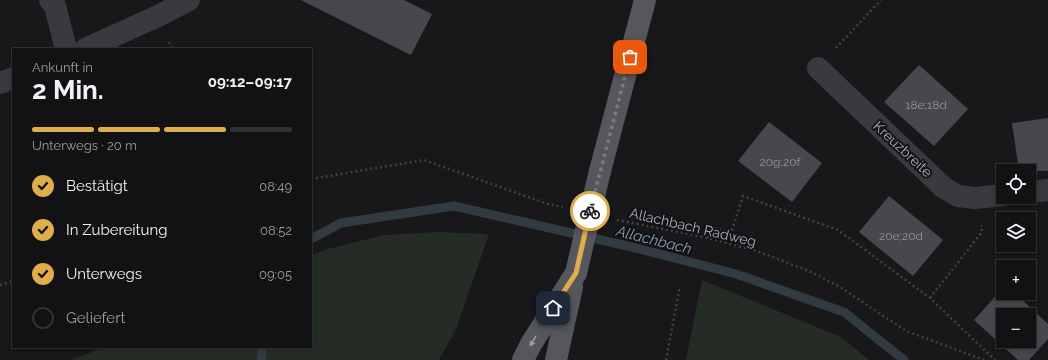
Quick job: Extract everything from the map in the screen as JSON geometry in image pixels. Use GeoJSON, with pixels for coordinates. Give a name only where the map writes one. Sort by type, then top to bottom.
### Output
{"type":"FeatureCollection","features":[{"type":"Feature","properties":{"kind":"main road"},"geometry":{"type":"LineString","coordinates":[[556,360],[600,170],[645,0]]}},
{"type":"Feature","properties":{"kind":"main road"},"geometry":{"type":"LineString","coordinates":[[523,360],[530,344],[576,273]]}},
{"type":"Feature","properties":{"kind":"street"},"geometry":{"type":"LineString","coordinates":[[50,0],[55,6],[66,48]]}},
{"type":"Feature","properties":{"kind":"street"},"geometry":{"type":"LineString","coordinates":[[87,48],[158,16],[189,0]]}},
{"type":"Feature","properties":{"kind":"street","name":"Kreuzbreite"},"geometry":{"type":"LineString","coordinates":[[818,68],[944,188],[958,196],[975,198],[996,196]]}},
{"type":"Feature","properties":{"kind":"street"},"geometry":{"type":"LineString","coordinates":[[0,83],[12,78]]}},
{"type":"Feature","properties":{"kind":"street"},"geometry":{"type":"LineString","coordinates":[[1036,191],[1048,190]]}},
{"type":"Feature","properties":{"kind":"path"},"geometry":{"type":"LineString","coordinates":[[818,68],[881,0]]}},
{"type":"Feature","properties":{"kind":"path"},"geometry":{"type":"LineString","coordinates":[[312,179],[424,160],[548,204],[570,209]]}},
{"type":"Feature","properties":{"kind":"path"},"geometry":{"type":"LineString","coordinates":[[708,238],[711,227],[731,233],[743,196],[838,230],[930,298],[996,360]]}},
{"type":"Feature","properties":{"kind":"path"},"geometry":{"type":"LineString","coordinates":[[930,298],[982,232],[975,198]]}},
{"type":"Feature","properties":{"kind":"path","name":"Allachbach Radweg"},"geometry":{"type":"LineString","coordinates":[[615,219],[708,238],[757,251],[808,271],[840,287],[906,331],[984,360]]}},
{"type":"Feature","properties":{"kind":"path"},"geometry":{"type":"LineString","coordinates":[[0,285],[12,281]]}},
{"type":"Feature","properties":{"kind":"path"},"geometry":{"type":"LineString","coordinates":[[666,360],[680,286]]}},
{"type":"Feature","properties":{"kind":"shaded area"},"geometry":{"type":"Polygon","coordinates":[[[438,232],[489,234],[456,329],[439,360],[71,360],[102,348],[312,348],[312,255],[328,249],[384,235],[438,232]]]}},
{"type":"Feature","properties":{"kind":"shaded area"},"geometry":{"type":"Polygon","coordinates":[[[702,280],[841,337],[869,360],[686,360],[702,280]]]}},
{"type":"Feature","properties":{"kind":"building"},"geometry":{"type":"Polygon","coordinates":[[[301,0],[404,0],[432,14],[411,55],[301,0]]]}},
{"type":"Feature","properties":{"kind":"building"},"geometry":{"type":"Polygon","coordinates":[[[919,65],[968,109],[934,146],[884,102],[919,65]]]}},
{"type":"Feature","properties":{"kind":"building"},"geometry":{"type":"Polygon","coordinates":[[[1048,118],[1048,171],[1036,171],[1036,164],[1018,164],[1012,123],[1048,118]]]}},
{"type":"Feature","properties":{"kind":"building"},"geometry":{"type":"Polygon","coordinates":[[[769,122],[822,163],[792,202],[738,161],[769,122]]]}},
{"type":"Feature","properties":{"kind":"building"},"geometry":{"type":"Polygon","coordinates":[[[889,196],[943,240],[913,276],[859,232],[889,196]]]}},
{"type":"Feature","properties":{"kind":"building"},"geometry":{"type":"Polygon","coordinates":[[[996,296],[996,300],[1022,300],[1031,308],[996,308],[996,340],[974,320],[996,296]]]}},
{"type":"Feature","properties":{"kind":"building"},"geometry":{"type":"Polygon","coordinates":[[[1036,313],[1048,324],[1048,339],[1029,360],[1018,360],[1005,348],[1036,348],[1036,313]]]}},
{"type":"Feature","properties":{"kind":"waterway","name":"Allachbach"},"geometry":{"type":"LineString","coordinates":[[312,238],[341,223],[454,206],[636,248],[736,274],[844,312],[904,360]]}},
{"type":"Feature","properties":{"kind":"waterway","name":"Allachbach"},"geometry":{"type":"LineString","coordinates":[[261,360],[263,348]]}},
{"type":"Feature","properties":{"kind":"way so far"},"geometry":{"type":"LineString","coordinates":[[590,211],[630,57]]}},
{"type":"Feature","properties":{"kind":"route"},"geometry":{"type":"LineString","coordinates":[[553,308],[576,273],[590,211]]}}]}
